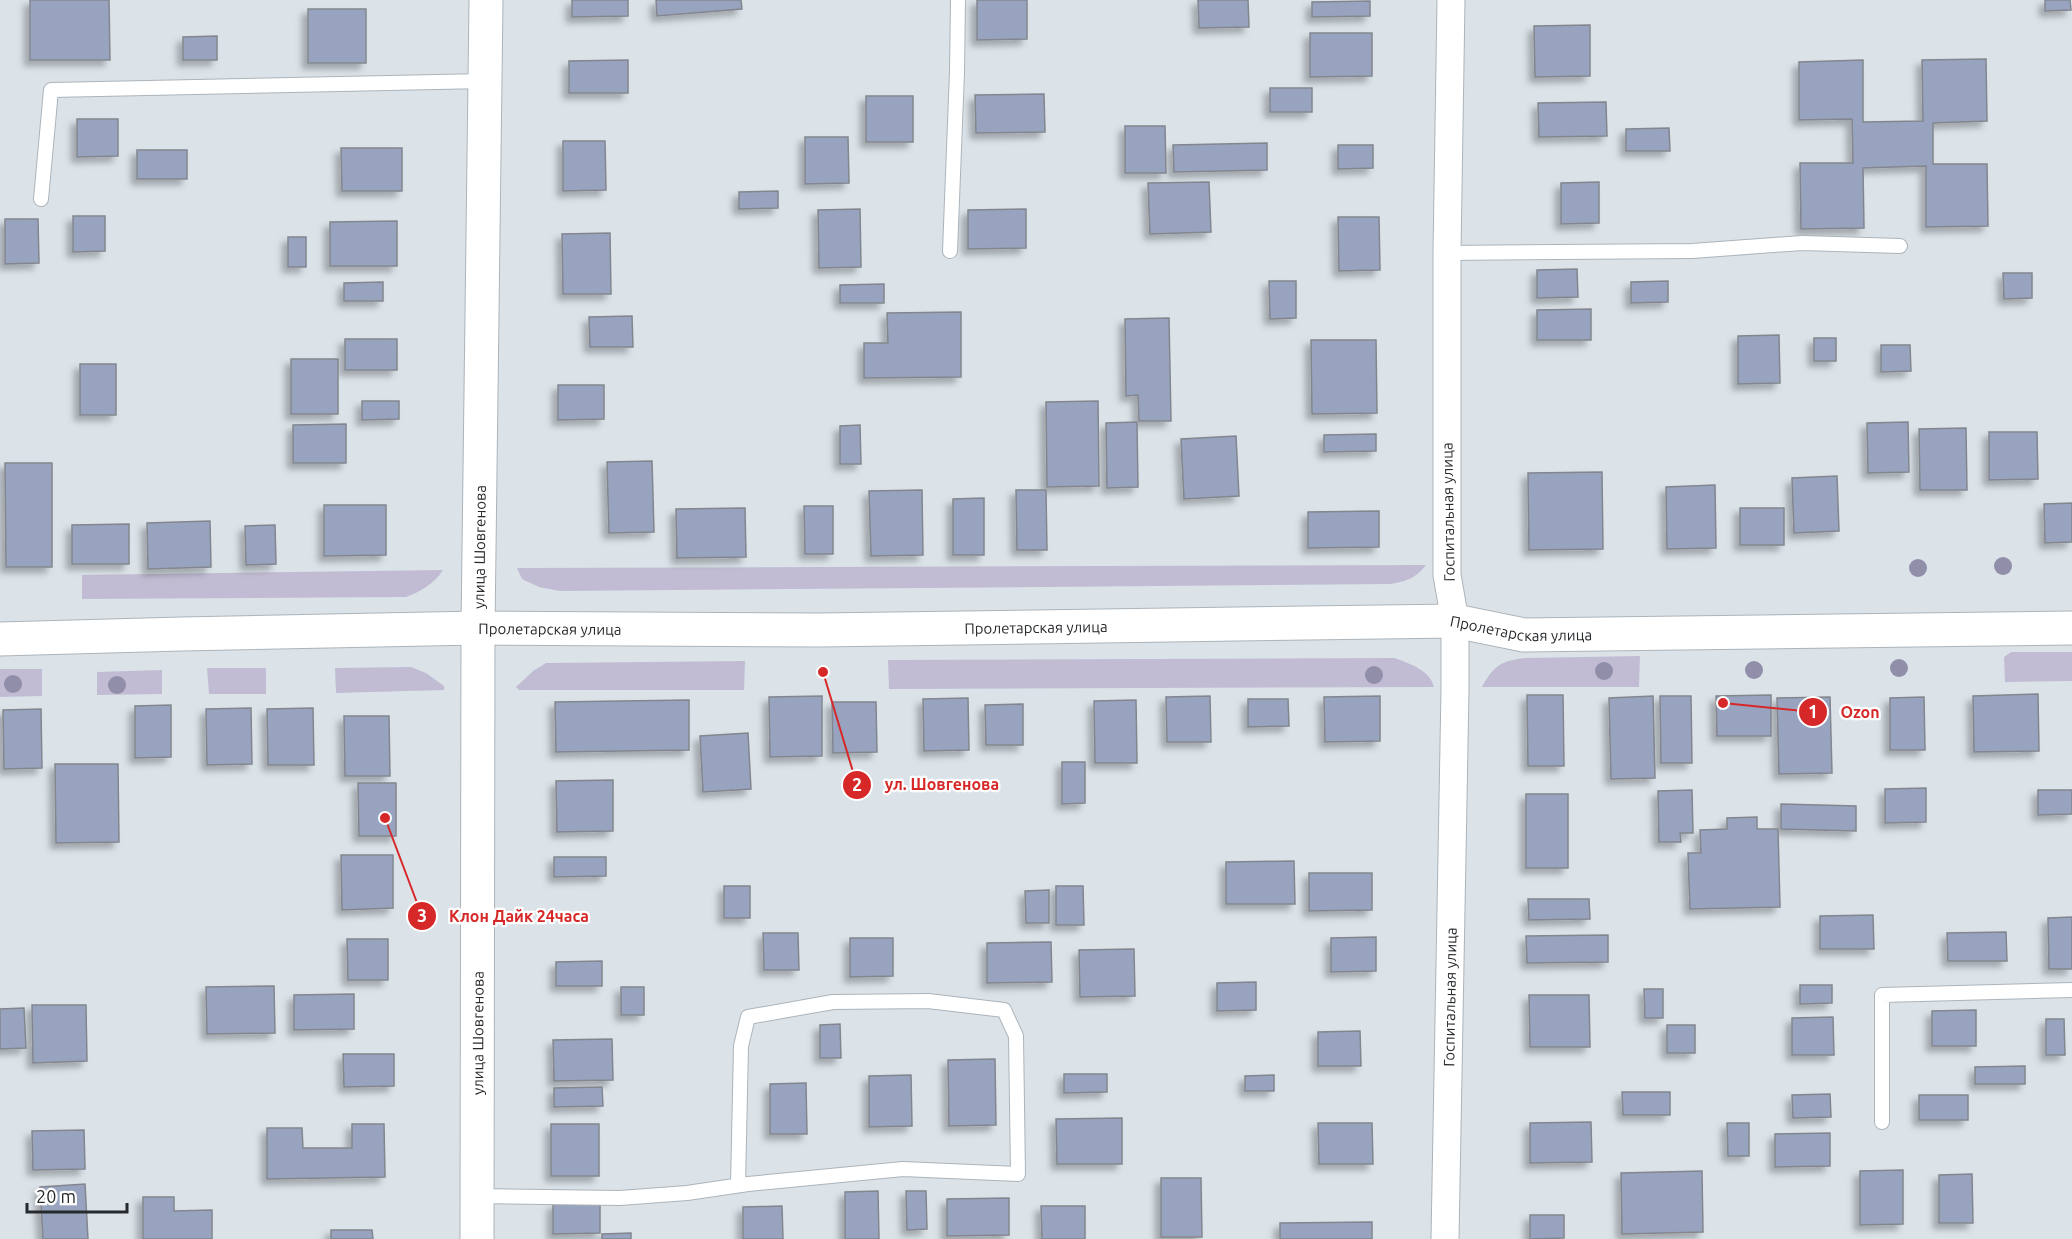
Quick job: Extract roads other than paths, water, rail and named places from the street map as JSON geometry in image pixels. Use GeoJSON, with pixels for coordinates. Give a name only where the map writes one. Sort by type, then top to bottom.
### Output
{"type":"FeatureCollection","features":[{"type":"Feature","properties":{"kind":"main road","name":"улица Шовгенова"},"geometry":{"type":"LineString","coordinates":[[477,1239],[478,628],[486,0]]}},
{"type":"Feature","properties":{"kind":"main road","name":"Пролетарская улица"},"geometry":{"type":"LineString","coordinates":[[0,639],[478,628],[820,630],[1455,621],[1524,635],[2072,628]]}},
{"type":"Feature","properties":{"kind":"street","name":"Госпитальная улица"},"geometry":{"type":"LineString","coordinates":[[1445,1239],[1455,621],[1448,575],[1447,254],[1451,0]]}},
{"type":"Feature","properties":{"kind":"lane"},"geometry":{"type":"LineString","coordinates":[[950,251],[958,0]]}},
{"type":"Feature","properties":{"kind":"lane"},"geometry":{"type":"LineString","coordinates":[[41,199],[51,90],[486,81]]}},
{"type":"Feature","properties":{"kind":"lane"},"geometry":{"type":"LineString","coordinates":[[1447,254],[1692,251],[1802,243],[1900,246]]}},
{"type":"Feature","properties":{"kind":"lane"},"geometry":{"type":"LineString","coordinates":[[1882,1122],[1882,995],[2072,990]]}},
{"type":"Feature","properties":{"kind":"lane"},"geometry":{"type":"LineString","coordinates":[[478,1196],[620,1198],[687,1193],[738,1185],[903,1169],[1018,1174],[1016,1036],[1004,1010],[928,1001],[833,1002],[748,1017],[741,1046],[738,1185]]}},
{"type":"Feature","properties":{"kind":"place","name":"ул. Шовгенова"},"geometry":{"type":"Point","coordinates":[823,672]}},
{"type":"Feature","properties":{"kind":"place","name":"Ozon"},"geometry":{"type":"Point","coordinates":[1723,703]}},
{"type":"Feature","properties":{"kind":"place","name":"Клон Дайк 24часа"},"geometry":{"type":"Point","coordinates":[385,818]}}]}
